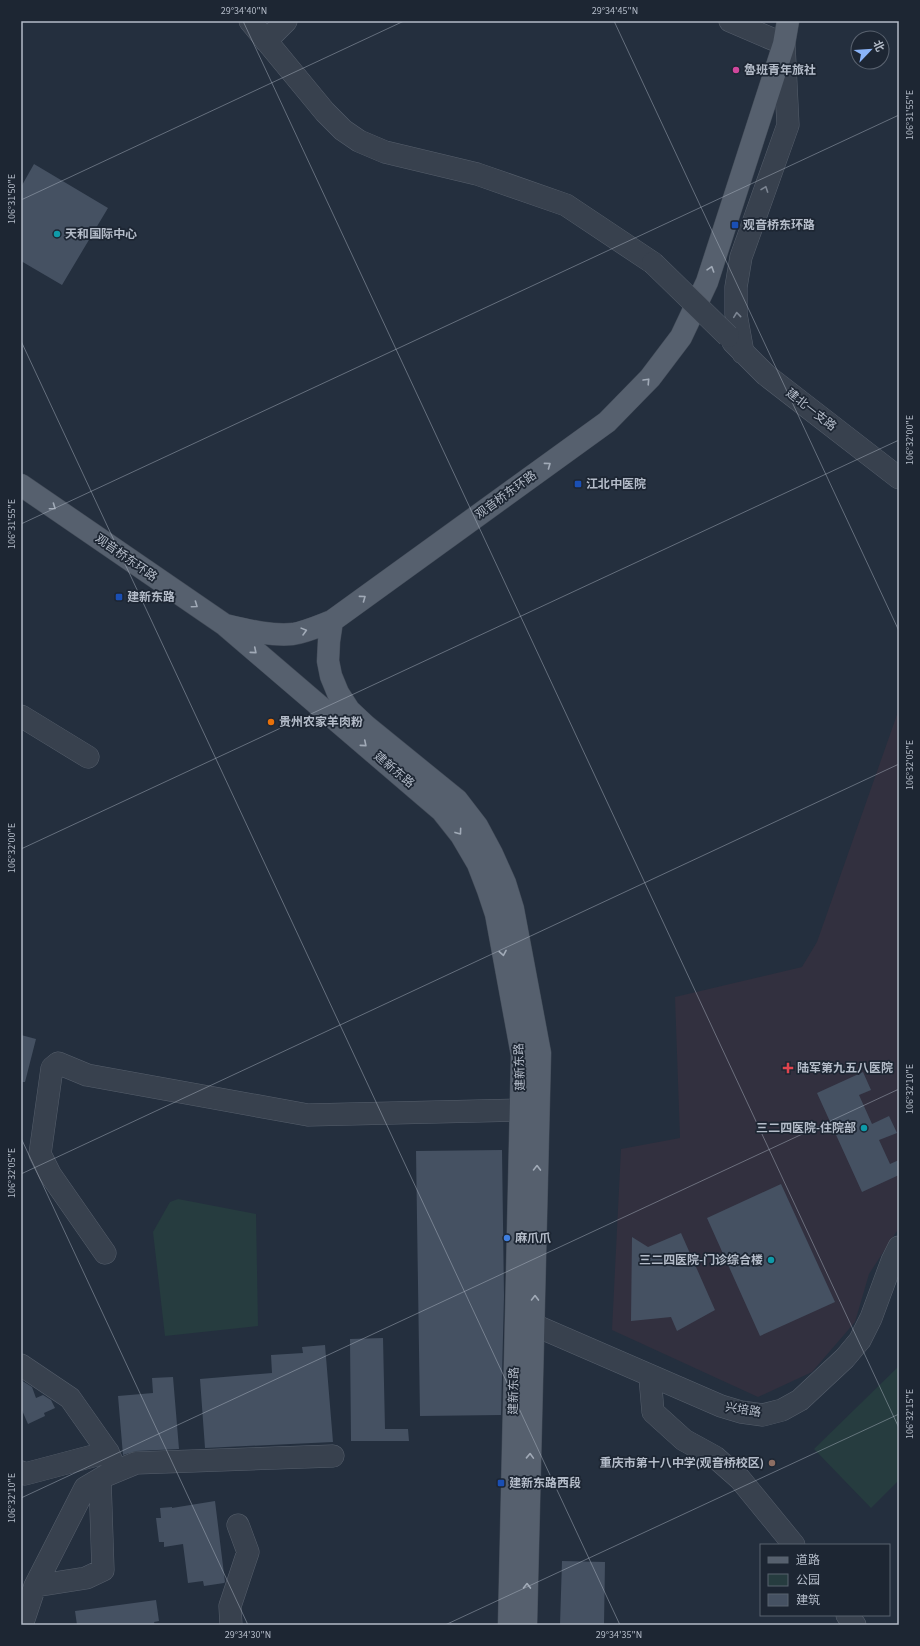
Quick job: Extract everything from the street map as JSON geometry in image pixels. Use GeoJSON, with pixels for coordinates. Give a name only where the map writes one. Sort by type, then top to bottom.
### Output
{"type":"FeatureCollection","features":[{"type":"Feature","properties":{"kind":"main road","name":"观音桥东环路"},"geometry":{"type":"LineString","coordinates":[[21,485],[225,625],[264,633],[293,634],[332,621],[607,422],[650,378],[681,337],[707,282],[784,44],[788,21]]}},
{"type":"Feature","properties":{"kind":"main road","name":"建新东路"},"geometry":{"type":"LineString","coordinates":[[332,621],[328,661],[331,676],[338,693],[350,710],[366,726],[456,800],[477,826],[492,854],[505,883],[513,909],[540,1053],[509,1625]]}},
{"type":"Feature","properties":{"kind":"main road","name":"建新东路"},"geometry":{"type":"LineString","coordinates":[[225,625],[442,811],[461,835],[478,864],[496,914],[522,1055],[520,1110],[525,1321],[526,1625]]}},
{"type":"Feature","properties":{"kind":"street","name":"建北一支路"},"geometry":{"type":"LineString","coordinates":[[250,21],[325,112],[343,130],[359,141],[385,152],[476,174],[566,205],[654,263],[766,375],[797,401],[899,478]]}},
{"type":"Feature","properties":{"kind":"street"},"geometry":{"type":"LineString","coordinates":[[266,41],[286,21]]}},
{"type":"Feature","properties":{"kind":"street"},"geometry":{"type":"LineString","coordinates":[[730,21],[784,44],[788,125],[741,257],[736,287],[736,314],[743,353]]}},
{"type":"Feature","properties":{"kind":"street"},"geometry":{"type":"LineString","coordinates":[[21,716],[88,757]]}},
{"type":"Feature","properties":{"kind":"street"},"geometry":{"type":"LineString","coordinates":[[105,1253],[50,1174],[40,1154],[52,1068],[58,1063],[87,1075],[308,1116],[520,1110]]}},
{"type":"Feature","properties":{"kind":"street","name":"兴培路"},"geometry":{"type":"LineString","coordinates":[[525,1321],[650,1377],[721,1406],[741,1412],[764,1414],[782,1410],[800,1400],[845,1358],[860,1340],[871,1318],[892,1260],[899,1247]]}},
{"type":"Feature","properties":{"kind":"street"},"geometry":{"type":"LineString","coordinates":[[21,1365],[70,1398],[108,1467],[103,1570],[86,1578],[35,1586]]}},
{"type":"Feature","properties":{"kind":"street"},"geometry":{"type":"LineString","coordinates":[[650,1377],[653,1412],[684,1440],[715,1457],[740,1479],[793,1544]]}},
{"type":"Feature","properties":{"kind":"street"},"geometry":{"type":"LineString","coordinates":[[21,1472],[25,1474],[108,1467],[136,1463],[333,1456]]}},
{"type":"Feature","properties":{"kind":"street"},"geometry":{"type":"LineString","coordinates":[[22,1625],[35,1586],[85,1488],[108,1467]]}},
{"type":"Feature","properties":{"kind":"street"},"geometry":{"type":"LineString","coordinates":[[231,1625],[230,1606],[248,1552],[238,1525]]}},
{"type":"Feature","properties":{"kind":"street"},"geometry":{"type":"LineString","coordinates":[[848,1616],[855,1625]]}},
{"type":"Feature","properties":{"kind":"shaded area","name":"陆军第九五八医院"},"geometry":{"type":"Polygon","coordinates":[[[899,709],[899,1228],[869,1274],[855,1322],[812,1372],[758,1397],[612,1330],[621,1149],[680,1138],[675,997],[802,967],[817,942],[899,709]]]}},
{"type":"Feature","properties":{"kind":"green space"},"geometry":{"type":"Polygon","coordinates":[[[178,1199],[256,1214],[258,1326],[165,1336],[153,1232],[170,1202],[178,1199]]]}},
{"type":"Feature","properties":{"kind":"green space"},"geometry":{"type":"Polygon","coordinates":[[[899,1366],[899,1480],[871,1508],[814,1449],[899,1366]]]}},
{"type":"Feature","properties":{"kind":"building","name":"天和国际中心"},"geometry":{"type":"Polygon","coordinates":[[[34,164],[108,208],[62,285],[21,261],[21,187],[34,164]]]}},
{"type":"Feature","properties":{"kind":"building"},"geometry":{"type":"Polygon","coordinates":[[[21,1035],[36,1039],[25,1082],[21,1082],[21,1035]]]}},
{"type":"Feature","properties":{"kind":"building","name":"三二四医院-住院部"},"geometry":{"type":"Polygon","coordinates":[[[863,1072],[871,1090],[859,1095],[872,1124],[889,1116],[897,1133],[879,1140],[890,1164],[899,1160],[899,1175],[862,1192],[817,1093],[863,1072]]]}},
{"type":"Feature","properties":{"kind":"building"},"geometry":{"type":"Polygon","coordinates":[[[502,1150],[504,1296],[501,1415],[420,1416],[416,1151],[502,1150]]]}},
{"type":"Feature","properties":{"kind":"building","name":"三二四医院-门诊综合楼"},"geometry":{"type":"Polygon","coordinates":[[[781,1184],[835,1302],[760,1336],[707,1218],[781,1184]]]}},
{"type":"Feature","properties":{"kind":"building"},"geometry":{"type":"Polygon","coordinates":[[[681,1233],[715,1310],[677,1331],[671,1317],[631,1321],[632,1237],[648,1247],[681,1233]]]}},
{"type":"Feature","properties":{"kind":"building"},"geometry":{"type":"Polygon","coordinates":[[[383,1338],[385,1429],[408,1429],[409,1441],[351,1441],[350,1339],[383,1338]]]}},
{"type":"Feature","properties":{"kind":"building"},"geometry":{"type":"Polygon","coordinates":[[[325,1345],[333,1442],[205,1448],[200,1379],[272,1373],[271,1355],[303,1353],[302,1347],[325,1345]]]}},
{"type":"Feature","properties":{"kind":"building"},"geometry":{"type":"Polygon","coordinates":[[[173,1377],[179,1449],[136,1451],[123,1455],[118,1396],[153,1393],[152,1378],[173,1377]]]}},
{"type":"Feature","properties":{"kind":"building"},"geometry":{"type":"Polygon","coordinates":[[[21,1380],[32,1387],[36,1398],[43,1395],[51,1400],[55,1408],[44,1413],[45,1416],[28,1424],[21,1408],[21,1380]]]}},
{"type":"Feature","properties":{"kind":"building"},"geometry":{"type":"Polygon","coordinates":[[[215,1501],[225,1582],[204,1586],[203,1581],[188,1583],[183,1544],[164,1547],[164,1542],[159,1542],[156,1518],[161,1518],[160,1508],[172,1508],[215,1501]]]}},
{"type":"Feature","properties":{"kind":"building"},"geometry":{"type":"Polygon","coordinates":[[[562,1561],[605,1562],[604,1625],[560,1625],[562,1561]]]}},
{"type":"Feature","properties":{"kind":"building"},"geometry":{"type":"Polygon","coordinates":[[[156,1600],[159,1621],[154,1622],[155,1625],[77,1625],[75,1611],[156,1600]]]}},
{"type":"Feature","properties":{"kind":"place","name":"魯班青年旅社"},"geometry":{"type":"Point","coordinates":[736,70]}},
{"type":"Feature","properties":{"kind":"place","name":"观音桥东环路"},"geometry":{"type":"Point","coordinates":[735,225]}},
{"type":"Feature","properties":{"kind":"place","name":"天和国际中心"},"geometry":{"type":"Point","coordinates":[57,234]}},
{"type":"Feature","properties":{"kind":"place","name":"江北中医院"},"geometry":{"type":"Point","coordinates":[578,484]}},
{"type":"Feature","properties":{"kind":"place","name":"建新东路"},"geometry":{"type":"Point","coordinates":[119,597]}},
{"type":"Feature","properties":{"kind":"place","name":"贵州农家羊肉粉"},"geometry":{"type":"Point","coordinates":[271,722]}},
{"type":"Feature","properties":{"kind":"place","name":"陆军第九五八医院"},"geometry":{"type":"Point","coordinates":[788,1068]}},
{"type":"Feature","properties":{"kind":"place","name":"三二四医院-住院部"},"geometry":{"type":"Point","coordinates":[864,1128]}},
{"type":"Feature","properties":{"kind":"place","name":"麻爪爪"},"geometry":{"type":"Point","coordinates":[507,1238]}},
{"type":"Feature","properties":{"kind":"place","name":"三二四医院-门诊综合楼"},"geometry":{"type":"Point","coordinates":[771,1260]}},
{"type":"Feature","properties":{"kind":"place","name":"重庆市第十八中学(观音桥校区)"},"geometry":{"type":"Point","coordinates":[772,1463]}},
{"type":"Feature","properties":{"kind":"place","name":"建新东路西段"},"geometry":{"type":"Point","coordinates":[501,1483]}}]}
